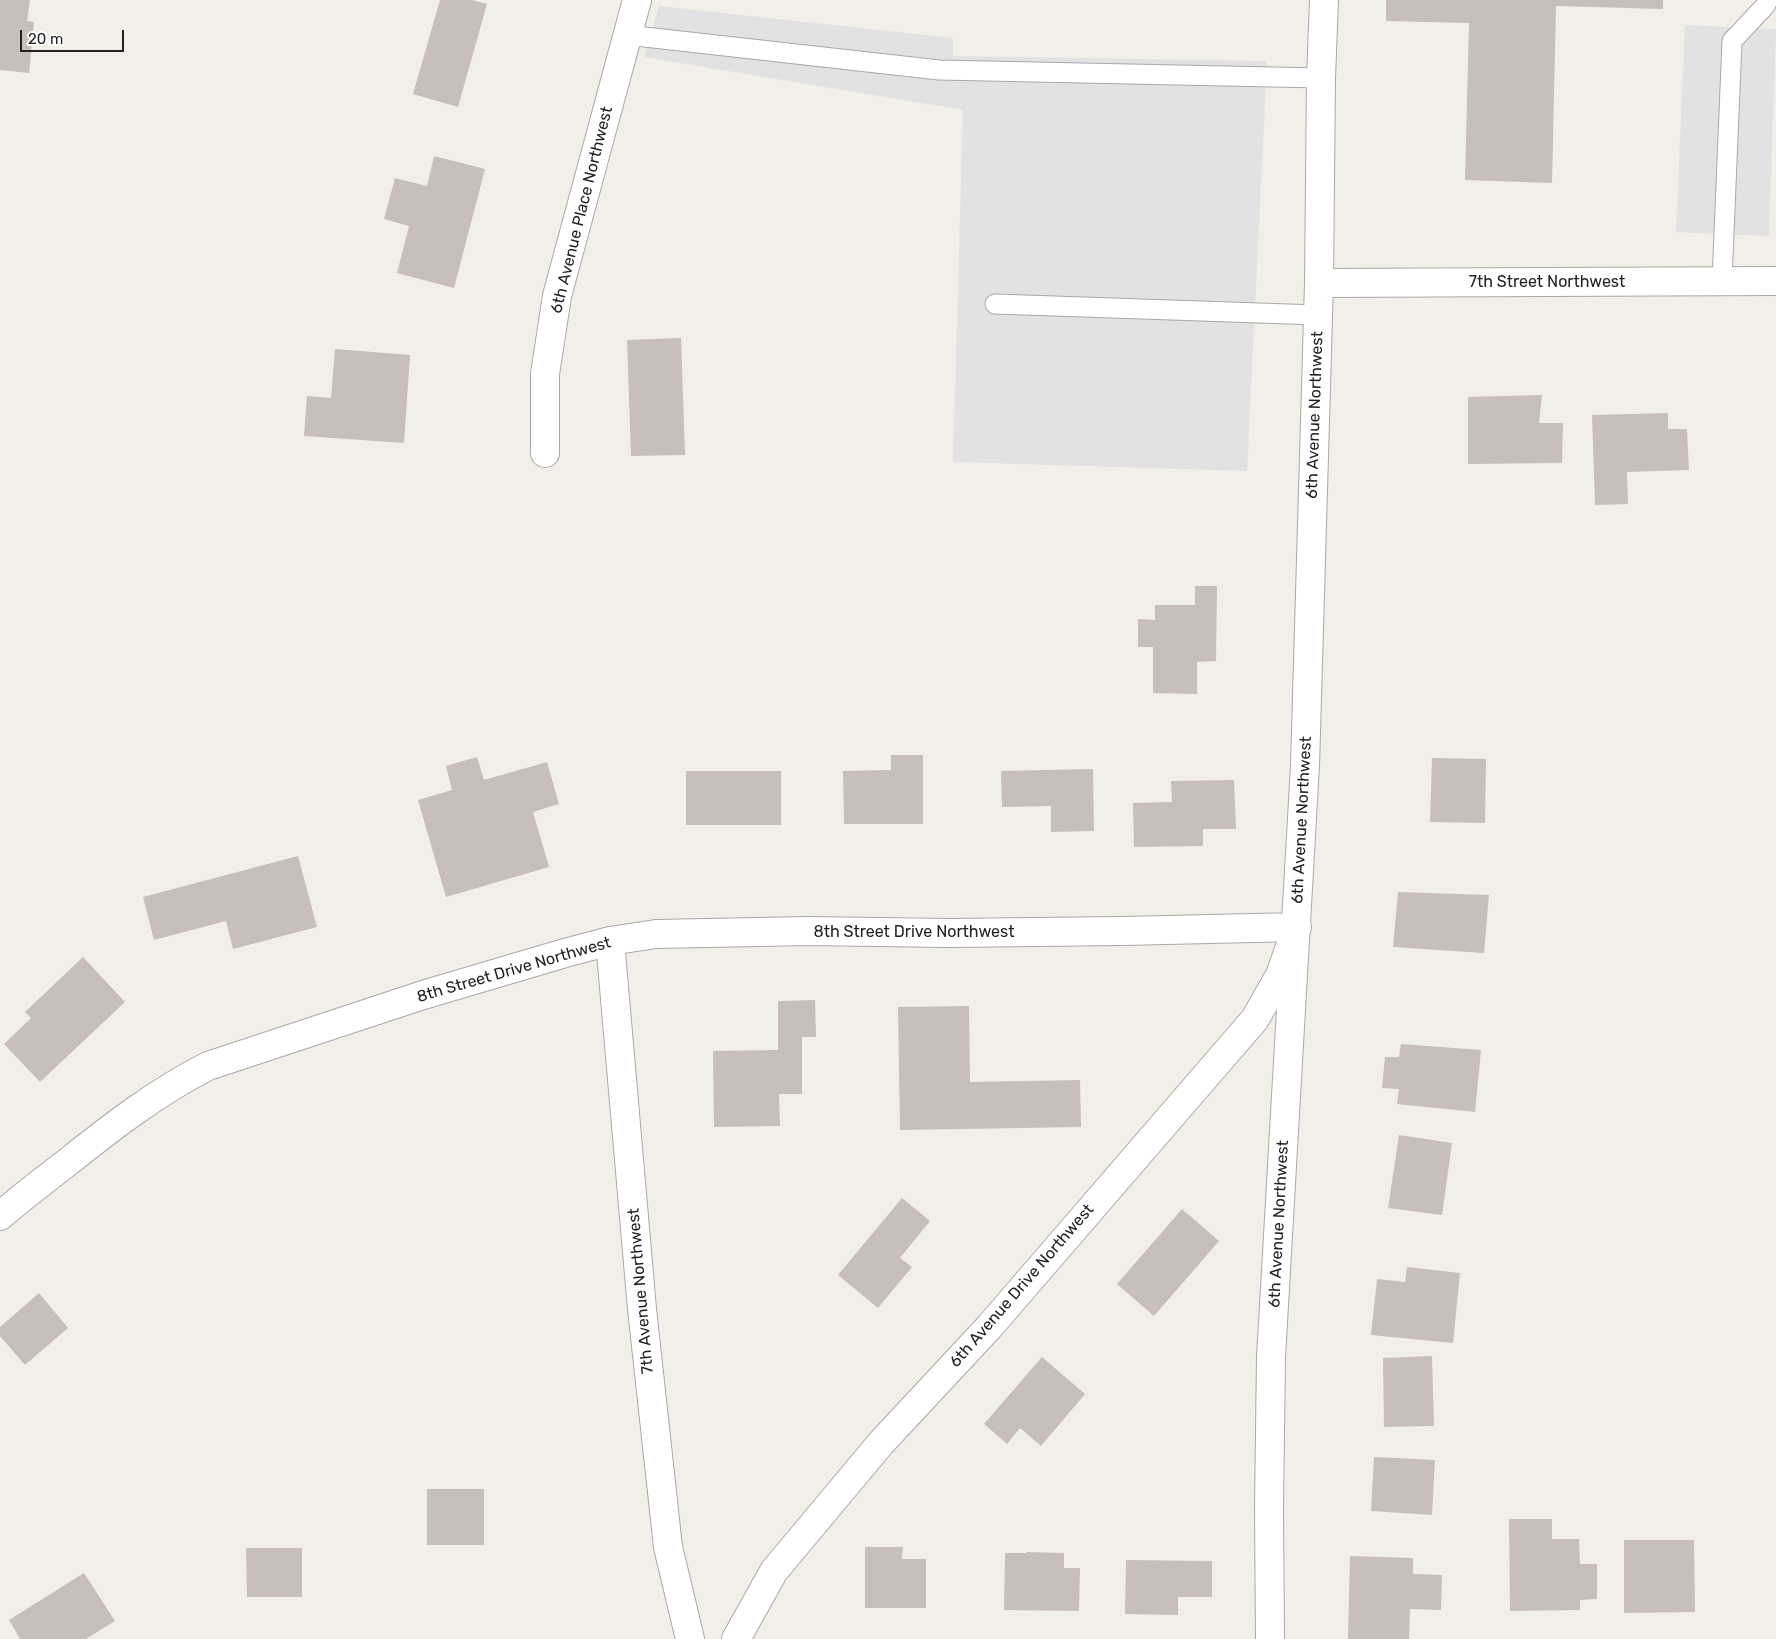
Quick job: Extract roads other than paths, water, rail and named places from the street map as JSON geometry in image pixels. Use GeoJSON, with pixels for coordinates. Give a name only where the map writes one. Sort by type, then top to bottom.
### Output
{"type":"FeatureCollection","features":[{"type":"Feature","properties":{"kind":"street","name":"6th Avenue Place Northwest"},"geometry":{"type":"LineString","coordinates":[[545,453],[546,374],[557,296],[637,0]]}},
{"type":"Feature","properties":{"kind":"street","name":"6th Avenue Northwest"},"geometry":{"type":"LineString","coordinates":[[1270,1639],[1271,1357],[1306,756],[1319,283],[1320,78],[1324,0]]}},
{"type":"Feature","properties":{"kind":"street","name":"7th Street Northwest"},"geometry":{"type":"LineString","coordinates":[[1319,283],[1776,281]]}},
{"type":"Feature","properties":{"kind":"street","name":"8th Street Drive Northwest"},"geometry":{"type":"LineString","coordinates":[[0,1216],[101,1135],[149,1100],[184,1078],[208,1066],[423,995],[610,941],[656,934],[790,931],[959,933],[1297,927]]}},
{"type":"Feature","properties":{"kind":"street","name":"6th Avenue Drive Northwest"},"geometry":{"type":"LineString","coordinates":[[736,1639],[774,1571],[881,1443],[990,1326],[1255,1019],[1280,976],[1297,927]]}},
{"type":"Feature","properties":{"kind":"street","name":"7th Avenue Northwest"},"geometry":{"type":"LineString","coordinates":[[610,941],[642,1309],[668,1547],[690,1639]]}},
{"type":"Feature","properties":{"kind":"lane"},"geometry":{"type":"LineString","coordinates":[[1722,282],[1732,41],[1765,6],[1768,0]]}},
{"type":"Feature","properties":{"kind":"lane"},"geometry":{"type":"LineString","coordinates":[[628,35],[939,70],[1320,78]]}},
{"type":"Feature","properties":{"kind":"lane"},"geometry":{"type":"LineString","coordinates":[[995,304],[1318,315]]}}]}
